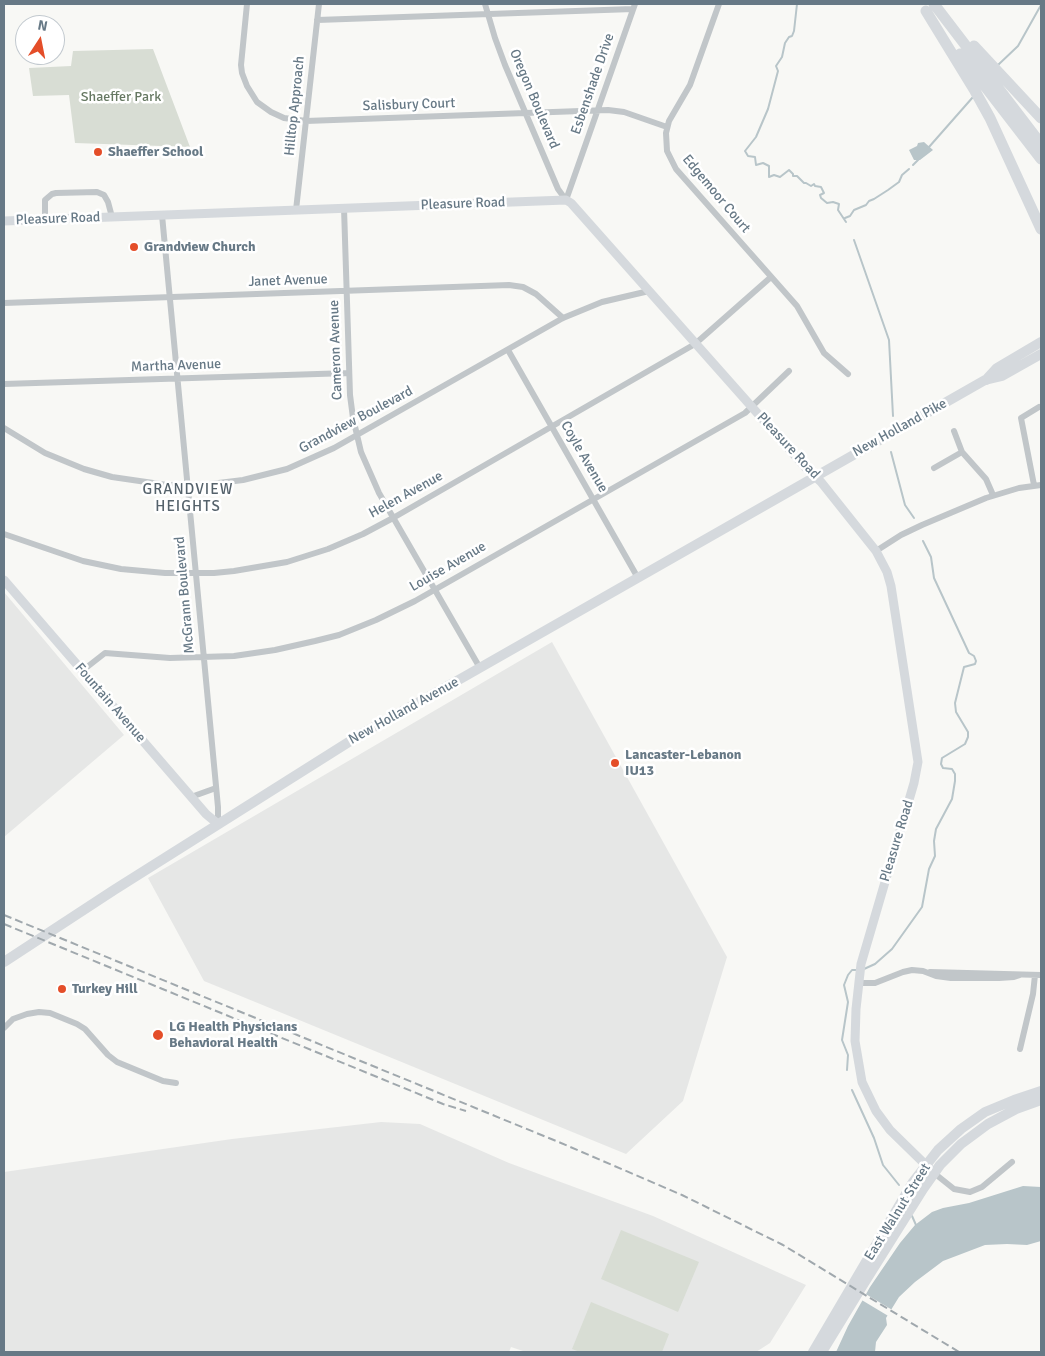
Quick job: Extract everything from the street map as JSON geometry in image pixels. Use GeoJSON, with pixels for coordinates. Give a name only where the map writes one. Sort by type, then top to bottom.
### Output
{"type":"FeatureCollection","features":[{"type":"Feature","properties":{"kind":"highway"},"geometry":{"type":"LineString","coordinates":[[940,4],[986,81],[1007,151],[1041,228]]}},
{"type":"Feature","properties":{"kind":"highway"},"geometry":{"type":"LineString","coordinates":[[927,6],[986,81],[1041,144]]}},
{"type":"Feature","properties":{"kind":"highway"},"geometry":{"type":"LineString","coordinates":[[927,6],[986,81],[1041,159]]}},
{"type":"Feature","properties":{"kind":"highway"},"geometry":{"type":"LineString","coordinates":[[986,81],[1041,118]]}},
{"type":"Feature","properties":{"kind":"main road","name":"New Holland Pike"},"geometry":{"type":"LineString","coordinates":[[815,476],[985,380],[997,368],[1041,342]]}},
{"type":"Feature","properties":{"kind":"main road","name":"New Holland Pike"},"geometry":{"type":"LineString","coordinates":[[985,380],[1002,376],[1041,354]]}},
{"type":"Feature","properties":{"kind":"main road","name":"New Holland Avenue"},"geometry":{"type":"LineString","coordinates":[[4,962],[363,733],[815,476]]}},
{"type":"Feature","properties":{"kind":"main road","name":"East Walnut Street"},"geometry":{"type":"LineString","coordinates":[[813,1352],[883,1232],[926,1164],[953,1135],[978,1117],[1003,1104],[1041,1092]]}},
{"type":"Feature","properties":{"kind":"main road","name":"East Walnut Street"},"geometry":{"type":"LineString","coordinates":[[822,1352],[934,1173],[954,1150],[983,1127],[1016,1109],[1041,1100]]}},
{"type":"Feature","properties":{"kind":"street","name":"Salisbury Court"},"geometry":{"type":"LineString","coordinates":[[248,4],[241,65],[247,86],[257,102],[284,118],[306,121],[598,110],[619,111],[667,127]]}},
{"type":"Feature","properties":{"kind":"street","name":"Hilltop Approach"},"geometry":{"type":"LineString","coordinates":[[296,210],[319,4]]}},
{"type":"Feature","properties":{"kind":"street","name":"Oregon Boulevard"},"geometry":{"type":"LineString","coordinates":[[485,4],[495,38],[525,113],[558,189],[566,200]]}},
{"type":"Feature","properties":{"kind":"street","name":"Edgemoor Court"},"geometry":{"type":"LineString","coordinates":[[719,4],[690,85],[671,115],[665,139],[666,151],[676,169],[800,311],[824,353],[848,374]]}},
{"type":"Feature","properties":{"kind":"street"},"geometry":{"type":"LineString","coordinates":[[317,20],[634,7]]}},
{"type":"Feature","properties":{"kind":"street","name":"Esbenshade Drive"},"geometry":{"type":"LineString","coordinates":[[566,200],[634,7]]}},
{"type":"Feature","properties":{"kind":"street"},"geometry":{"type":"LineString","coordinates":[[45,219],[44,206],[45,200],[48,197],[56,193],[73,192],[98,192],[104,195],[112,217]]}},
{"type":"Feature","properties":{"kind":"street","name":"Pleasure Road"},"geometry":{"type":"LineString","coordinates":[[4,221],[566,200],[571,203],[806,468],[822,482],[884,565],[891,586],[918,762],[914,784],[865,949],[858,983],[855,1041],[860,1073],[866,1092],[876,1111],[890,1130],[934,1173],[954,1189],[970,1192],[982,1187],[1012,1162]]}},
{"type":"Feature","properties":{"kind":"street","name":"Cameron Avenue"},"geometry":{"type":"LineString","coordinates":[[344,208],[350,395],[356,436],[370,475],[480,668]]}},
{"type":"Feature","properties":{"kind":"street","name":"McGrann Boulevard"},"geometry":{"type":"LineString","coordinates":[[162,215],[218,824]]}},
{"type":"Feature","properties":{"kind":"street","name":"Helen Avenue"},"geometry":{"type":"LineString","coordinates":[[4,534],[60,554],[104,566],[134,570],[196,574],[234,571],[303,557],[348,541],[393,518],[695,344],[771,277]]}},
{"type":"Feature","properties":{"kind":"street","name":"Janet Avenue"},"geometry":{"type":"LineString","coordinates":[[4,303],[516,286],[536,294],[563,318]]}},
{"type":"Feature","properties":{"kind":"street","name":"Grandview Boulevard"},"geometry":{"type":"LineString","coordinates":[[4,428],[46,453],[91,471],[145,483],[219,484],[265,475],[319,456],[563,318],[602,302],[649,291]]}},
{"type":"Feature","properties":{"kind":"street","name":"Coyle Avenue"},"geometry":{"type":"LineString","coordinates":[[508,350],[638,578]]}},
{"type":"Feature","properties":{"kind":"street","name":"Martha Avenue"},"geometry":{"type":"LineString","coordinates":[[4,384],[349,372]]}},
{"type":"Feature","properties":{"kind":"street","name":"Louise Avenue"},"geometry":{"type":"LineString","coordinates":[[82,671],[105,653],[156,658],[234,656],[275,650],[339,635],[382,617],[434,590],[745,412],[789,372]]}},
{"type":"Feature","properties":{"kind":"street"},"geometry":{"type":"LineString","coordinates":[[876,552],[922,525],[1012,489],[1038,485],[1021,418],[1039,406]]}},
{"type":"Feature","properties":{"kind":"street"},"geometry":{"type":"LineString","coordinates":[[954,431],[962,452],[986,479],[993,496]]}},
{"type":"Feature","properties":{"kind":"street"},"geometry":{"type":"LineString","coordinates":[[934,468],[962,452]]}},
{"type":"Feature","properties":{"kind":"street","name":"Fountain Avenue"},"geometry":{"type":"LineString","coordinates":[[4,580],[191,797],[218,824]]}},
{"type":"Feature","properties":{"kind":"street"},"geometry":{"type":"LineString","coordinates":[[191,797],[216,788]]}},
{"type":"Feature","properties":{"kind":"street"},"geometry":{"type":"LineString","coordinates":[[858,983],[875,982],[907,971],[919,970],[929,972],[1038,975],[1020,1049]]}},
{"type":"Feature","properties":{"kind":"street"},"geometry":{"type":"LineString","coordinates":[[4,1028],[13,1019],[27,1014],[50,1013],[85,1029],[108,1055],[117,1062],[163,1081],[176,1083]]}},
{"type":"Feature","properties":{"kind":"shaded area"},"geometry":{"type":"Polygon","coordinates":[[[924,142],[933,150],[920,160],[914,160],[909,150],[917,146],[918,143],[924,142]]]}},
{"type":"Feature","properties":{"kind":"shaded area"},"geometry":{"type":"Polygon","coordinates":[[[4,592],[124,735],[4,837],[4,592]]]}},
{"type":"Feature","properties":{"kind":"shaded area"},"geometry":{"type":"Polygon","coordinates":[[[552,642],[727,957],[683,1101],[626,1154],[204,981],[148,878],[552,642]]]}},
{"type":"Feature","properties":{"kind":"shaded area"},"geometry":{"type":"Polygon","coordinates":[[[381,1122],[420,1124],[509,1163],[653,1216],[806,1285],[770,1343],[756,1352],[526,1352],[511,1347],[509,1352],[4,1352],[4,1172],[232,1139],[381,1122]]]}},
{"type":"Feature","properties":{"kind":"shaded area"},"geometry":{"type":"Polygon","coordinates":[[[1023,1186],[1041,1187],[1041,1241],[1027,1245],[985,1245],[943,1261],[899,1297],[886,1318],[887,1325],[876,1342],[875,1352],[836,1352],[870,1287],[900,1243],[915,1225],[932,1212],[943,1208],[969,1203],[1023,1186]]]}},
{"type":"Feature","properties":{"kind":"green space","name":"Shaeffer Park"},"geometry":{"type":"Polygon","coordinates":[[[153,49],[190,147],[75,143],[69,95],[33,96],[29,68],[71,66],[73,51],[153,49]]]}},
{"type":"Feature","properties":{"kind":"green space"},"geometry":{"type":"Polygon","coordinates":[[[621,1230],[699,1262],[678,1312],[601,1279],[621,1230]]]}},
{"type":"Feature","properties":{"kind":"green space"},"geometry":{"type":"Polygon","coordinates":[[[591,1302],[669,1334],[662,1352],[580,1352],[572,1349],[591,1302]]]}},
{"type":"Feature","properties":{"kind":"pier"},"geometry":{"type":"Polygon","coordinates":[[[864,1293],[894,1311],[890,1317],[860,1299],[864,1293]]]}},
{"type":"Feature","properties":{"kind":"waterway"},"geometry":{"type":"LineString","coordinates":[[797,4],[794,31],[785,43],[782,57],[776,66],[778,71],[768,109],[756,137],[745,151],[748,156],[755,157],[756,165],[763,163],[769,166],[769,177],[774,175],[780,177],[789,170],[793,176],[797,176],[804,183],[821,187],[824,193],[820,195],[821,198],[827,203],[839,204],[838,210],[846,222]]}},
{"type":"Feature","properties":{"kind":"waterway"},"geometry":{"type":"LineString","coordinates":[[998,65],[1018,46],[1041,5]]}},
{"type":"Feature","properties":{"kind":"waterway"},"geometry":{"type":"LineString","coordinates":[[929,147],[973,97]]}},
{"type":"Feature","properties":{"kind":"waterway"},"geometry":{"type":"LineString","coordinates":[[913,165],[919,159]]}},
{"type":"Feature","properties":{"kind":"waterway"},"geometry":{"type":"LineString","coordinates":[[845,218],[850,216],[854,210],[866,205],[869,201],[899,182],[902,175],[909,169]]}},
{"type":"Feature","properties":{"kind":"waterway"},"geometry":{"type":"LineString","coordinates":[[854,240],[889,340],[893,416]]}},
{"type":"Feature","properties":{"kind":"waterway"},"geometry":{"type":"LineString","coordinates":[[891,452],[905,505],[914,518]]}},
{"type":"Feature","properties":{"kind":"waterway"},"geometry":{"type":"LineString","coordinates":[[864,969],[875,964],[892,949],[922,907],[929,869],[935,856],[934,841],[936,829],[952,799],[955,781],[955,774],[952,769],[943,768],[941,764],[942,758],[965,744],[968,737],[968,732],[956,712],[955,703],[964,667],[975,664],[976,661],[974,656],[969,653],[934,578],[931,557],[923,541]]}},
{"type":"Feature","properties":{"kind":"waterway"},"geometry":{"type":"LineString","coordinates":[[847,1070],[848,1055],[842,1040],[848,1002],[844,985],[848,975],[852,970],[856,970]]}},
{"type":"Feature","properties":{"kind":"waterway"},"geometry":{"type":"LineString","coordinates":[[852,1090],[874,1138],[883,1165],[899,1185]]}},
{"type":"Feature","properties":{"kind":"waterway"},"geometry":{"type":"LineString","coordinates":[[912,1216],[916,1225]]}},
{"type":"Feature","properties":{"kind":"railway"},"geometry":{"type":"LineString","coordinates":[[4,915],[561,1143],[682,1195],[783,1245],[959,1352]]}},
{"type":"Feature","properties":{"kind":"railway"},"geometry":{"type":"LineString","coordinates":[[4,924],[443,1104],[466,1111]]}},
{"type":"Feature","properties":{"kind":"place","name":"Shaeffer School"},"geometry":{"type":"Point","coordinates":[98,152]}},
{"type":"Feature","properties":{"kind":"place","name":"Grandview Church"},"geometry":{"type":"Point","coordinates":[134,247]}},
{"type":"Feature","properties":{"kind":"place","name":"Lancaster-Lebanon IU13"},"geometry":{"type":"Point","coordinates":[615,763]}},
{"type":"Feature","properties":{"kind":"place","name":"Turkey Hill"},"geometry":{"type":"Point","coordinates":[62,989]}},
{"type":"Feature","properties":{"kind":"place","name":"LG Health Physicians Behavioral Health"},"geometry":{"type":"Point","coordinates":[158,1035]}},
{"type":"Feature","properties":{"kind":"district","name":"GRANDVIEW HEIGHTS"},"geometry":{"type":"Point","coordinates":[188,498]}}]}
